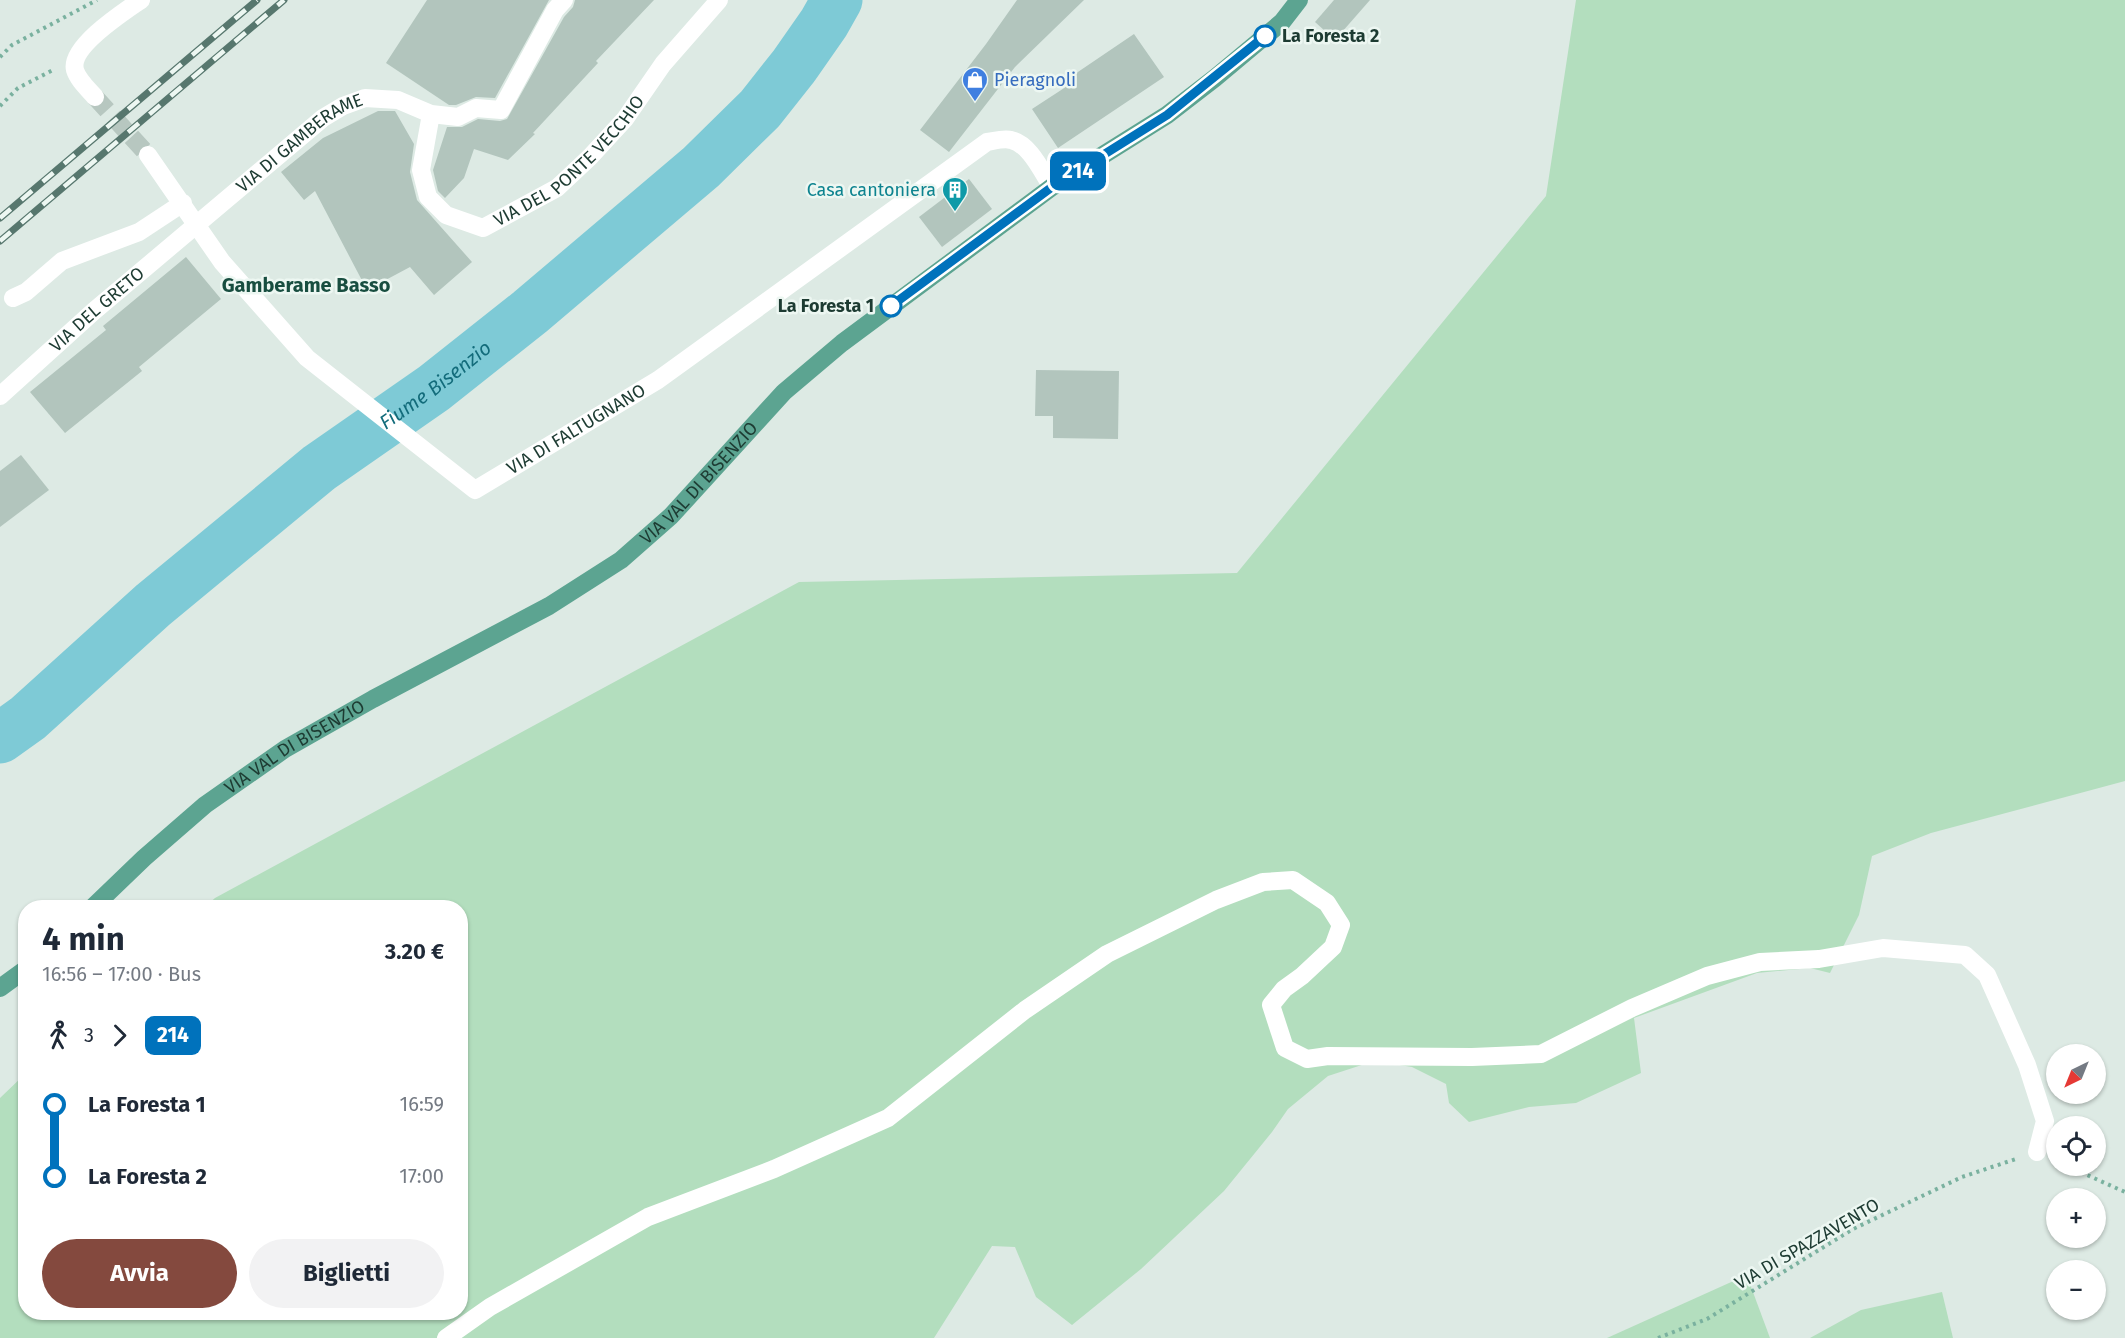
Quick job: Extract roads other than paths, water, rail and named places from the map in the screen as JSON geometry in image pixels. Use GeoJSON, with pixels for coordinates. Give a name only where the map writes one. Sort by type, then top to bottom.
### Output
{"type":"FeatureCollection","features":[{"type":"Feature","properties":{"kind":"main road","name":"VIA VAL DI BISENZIO"},"geometry":{"type":"LineString","coordinates":[[100,900],[205,805],[285,749],[373,699],[549,606],[621,560],[671,516],[784,392],[842,343],[1052,187],[1167,115],[1282,22],[1299,0]]}},
{"type":"Feature","properties":{"kind":"main road"},"geometry":{"type":"LineString","coordinates":[[0,988],[18,975]]}},
{"type":"Feature","properties":{"kind":"street"},"geometry":{"type":"LineString","coordinates":[[95,97],[75,71],[75,63],[85,46],[112,20],[141,0]]}},
{"type":"Feature","properties":{"kind":"street","name":"VIA DI GAMBERAME"},"geometry":{"type":"LineString","coordinates":[[197,225],[323,118],[343,106],[365,98],[398,100],[432,114],[458,117],[476,108],[501,110],[555,10],[564,0]]}},
{"type":"Feature","properties":{"kind":"street","name":"VIA DEL PONTE VECCHIO"},"geometry":{"type":"LineString","coordinates":[[432,114],[421,170],[428,197],[446,215],[483,228],[557,189],[625,119],[663,64],[719,0]]}},
{"type":"Feature","properties":{"kind":"street","name":"VIA DI FALTUGNANO"},"geometry":{"type":"LineString","coordinates":[[148,155],[222,262],[307,358],[475,490],[658,380],[987,142],[1010,140],[1020,144],[1029,153],[1052,187]]}},
{"type":"Feature","properties":{"kind":"street"},"geometry":{"type":"LineString","coordinates":[[13,298],[26,292],[62,261],[139,232],[183,203]]}},
{"type":"Feature","properties":{"kind":"street","name":"VIA DEL GRETO"},"geometry":{"type":"LineString","coordinates":[[0,396],[94,311],[197,225]]}},
{"type":"Feature","properties":{"kind":"street"},"geometry":{"type":"LineString","coordinates":[[446,1338],[490,1307],[648,1217],[774,1170],[888,1118],[1025,1010],[1107,954],[1216,900],[1263,882],[1293,880],[1327,903],[1341,925],[1334,946],[1302,976],[1284,989],[1271,1005],[1285,1048],[1307,1059],[1328,1056],[1472,1057],[1541,1054],[1632,1008],[1697,981],[1760,962],[1819,959],[1883,948],[1965,955],[1987,975],[2027,1065],[2045,1121],[2037,1152]]}},
{"type":"Feature","properties":{"kind":"waterway","name":"Fiume Bisenzio"},"geometry":{"type":"LineString","coordinates":[[0,738],[28,718],[153,605],[319,468],[434,388],[530,312],[701,167],[760,109],[794,66],[837,0]]}},
{"type":"Feature","properties":{"kind":"tunnel"},"geometry":{"type":"LineString","coordinates":[[95,97],[148,155]]}},
{"type":"Feature","properties":{"kind":"railway"},"geometry":{"type":"LineString","coordinates":[[0,218],[257,0]]}},
{"type":"Feature","properties":{"kind":"railway"},"geometry":{"type":"LineString","coordinates":[[0,241],[284,0]]}},
{"type":"Feature","properties":{"kind":"place","name":"La Foresta 2"},"geometry":{"type":"Point","coordinates":[1265,36]}},
{"type":"Feature","properties":{"kind":"place","name":"Pieragnoli"},"geometry":{"type":"Point","coordinates":[975,103]}},
{"type":"Feature","properties":{"kind":"place","name":"Casa cantoniera"},"geometry":{"type":"Point","coordinates":[955,213]}},
{"type":"Feature","properties":{"kind":"place","name":"La Foresta 1"},"geometry":{"type":"Point","coordinates":[891,306]}},
{"type":"Feature","properties":{"kind":"district","name":"Gamberame Basso"},"geometry":{"type":"Point","coordinates":[306,285]}}]}
